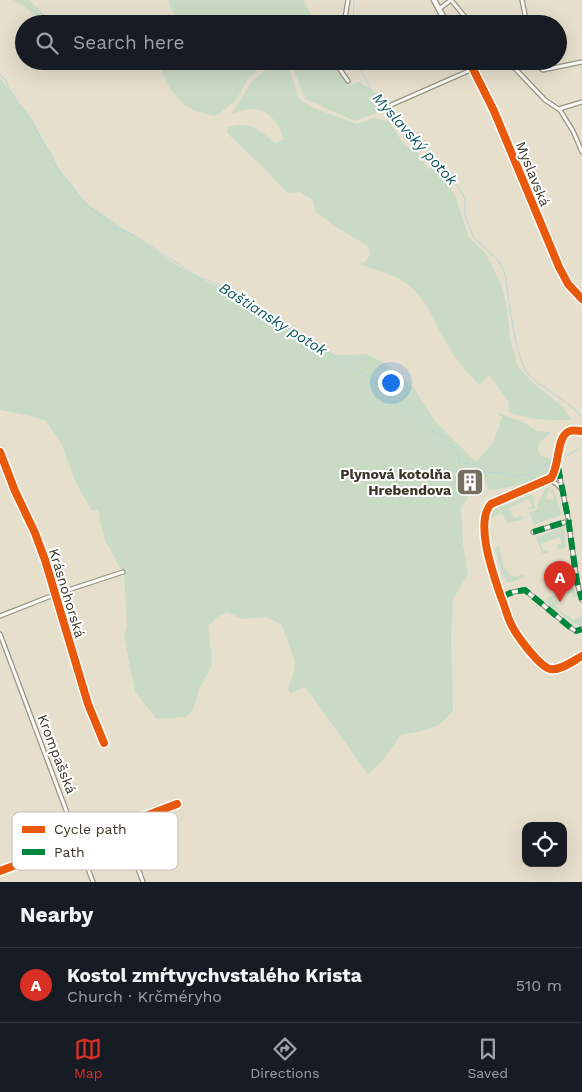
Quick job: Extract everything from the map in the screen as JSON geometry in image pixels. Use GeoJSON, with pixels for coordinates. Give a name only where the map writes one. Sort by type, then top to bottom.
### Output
{"type":"FeatureCollection","features":[{"type":"Feature","properties":{"kind":"street"},"geometry":{"type":"LineString","coordinates":[[346,15],[348,0]]}},
{"type":"Feature","properties":{"kind":"street"},"geometry":{"type":"LineString","coordinates":[[434,0],[442,15]]}},
{"type":"Feature","properties":{"kind":"street"},"geometry":{"type":"LineString","coordinates":[[439,9],[451,0],[464,15]]}},
{"type":"Feature","properties":{"kind":"street"},"geometry":{"type":"LineString","coordinates":[[522,0],[526,15]]}},
{"type":"Feature","properties":{"kind":"street"},"geometry":{"type":"LineString","coordinates":[[567,65],[582,62]]}},
{"type":"Feature","properties":{"kind":"street"},"geometry":{"type":"LineString","coordinates":[[340,70],[348,81]]}},
{"type":"Feature","properties":{"kind":"street"},"geometry":{"type":"LineString","coordinates":[[391,105],[471,70]]}},
{"type":"Feature","properties":{"kind":"street","name":"Myslavská"},"geometry":{"type":"LineString","coordinates":[[474,70],[497,117],[559,267],[568,284],[580,297]]}},
{"type":"Feature","properties":{"kind":"street"},"geometry":{"type":"LineString","coordinates":[[517,70],[547,102],[559,109],[572,129],[582,152]]}},
{"type":"Feature","properties":{"kind":"street"},"geometry":{"type":"LineString","coordinates":[[559,109],[582,102]]}},
{"type":"Feature","properties":{"kind":"street"},"geometry":{"type":"LineString","coordinates":[[582,430],[568,432],[562,438],[557,466],[550,480],[493,503],[487,510],[485,524],[488,554],[513,629],[544,666],[556,669],[582,656]]}},
{"type":"Feature","properties":{"kind":"street","name":"Krásnohorská"},"geometry":{"type":"LineString","coordinates":[[0,452],[15,491],[35,532],[56,594],[88,704],[104,743]]}},
{"type":"Feature","properties":{"kind":"street"},"geometry":{"type":"LineString","coordinates":[[557,466],[569,521],[575,576],[582,600]]}},
{"type":"Feature","properties":{"kind":"street"},"geometry":{"type":"LineString","coordinates":[[550,480],[562,490]]}},
{"type":"Feature","properties":{"kind":"street"},"geometry":{"type":"LineString","coordinates":[[533,532],[569,521]]}},
{"type":"Feature","properties":{"kind":"street"},"geometry":{"type":"LineString","coordinates":[[0,616],[56,594],[123,572]]}},
{"type":"Feature","properties":{"kind":"street"},"geometry":{"type":"LineString","coordinates":[[501,597],[512,592],[524,590],[573,630],[582,629]]}},
{"type":"Feature","properties":{"kind":"street","name":"Krompašská"},"geometry":{"type":"LineString","coordinates":[[0,634],[67,812]]}},
{"type":"Feature","properties":{"kind":"street"},"geometry":{"type":"LineString","coordinates":[[155,812],[176,804]]}},
{"type":"Feature","properties":{"kind":"street"},"geometry":{"type":"LineString","coordinates":[[0,871],[12,866]]}},
{"type":"Feature","properties":{"kind":"street","name":"Krompašská"},"geometry":{"type":"LineString","coordinates":[[89,870],[93,882]]}},
{"type":"Feature","properties":{"kind":"street"},"geometry":{"type":"LineString","coordinates":[[139,870],[143,882]]}},
{"type":"Feature","properties":{"kind":"green space"},"geometry":{"type":"Polygon","coordinates":[[[13,0],[29,0],[45,15],[34,15],[13,0]]]}},
{"type":"Feature","properties":{"kind":"green space"},"geometry":{"type":"Polygon","coordinates":[[[168,0],[304,0],[311,15],[174,15],[168,0]]]}},
{"type":"Feature","properties":{"kind":"green space"},"geometry":{"type":"Polygon","coordinates":[[[161,70],[258,70],[248,78],[237,99],[218,115],[213,116],[196,111],[184,105],[170,89],[161,70]]]}},
{"type":"Feature","properties":{"kind":"green space"},"geometry":{"type":"Polygon","coordinates":[[[266,70],[289,70],[299,98],[311,107],[357,124],[374,118],[388,121],[406,147],[415,147],[427,169],[439,166],[456,198],[469,238],[485,252],[502,287],[507,308],[510,338],[518,367],[533,383],[563,407],[572,420],[547,420],[509,412],[508,401],[489,375],[479,385],[458,361],[424,302],[409,286],[384,272],[359,264],[366,261],[370,254],[368,246],[333,225],[316,212],[313,200],[300,192],[287,193],[231,137],[227,131],[229,127],[243,125],[254,128],[275,143],[284,139],[280,128],[263,111],[249,109],[232,114],[251,82],[266,70]]]}},
{"type":"Feature","properties":{"kind":"green space"},"geometry":{"type":"Polygon","coordinates":[[[294,70],[338,70],[348,86],[359,82],[386,99],[391,105],[355,121],[305,99],[294,70]]]}},
{"type":"Feature","properties":{"kind":"green space"},"geometry":{"type":"Polygon","coordinates":[[[0,78],[32,119],[56,165],[85,202],[178,266],[269,314],[335,355],[367,354],[388,365],[414,388],[435,421],[476,462],[493,443],[502,417],[496,412],[525,423],[536,431],[550,432],[540,442],[538,449],[541,456],[551,459],[557,466],[550,480],[547,476],[543,475],[527,483],[489,490],[480,470],[460,478],[468,498],[461,507],[463,544],[468,574],[453,599],[451,638],[453,711],[439,725],[418,732],[400,735],[382,761],[368,774],[305,687],[290,694],[288,689],[295,669],[294,659],[282,625],[266,617],[242,619],[227,612],[217,617],[208,626],[212,658],[211,668],[199,689],[193,710],[186,717],[157,719],[135,692],[124,637],[127,626],[124,575],[105,540],[99,517],[101,516],[98,510],[92,511],[76,483],[61,443],[46,421],[0,410],[0,78]]]}},
{"type":"Feature","properties":{"kind":"green space"},"geometry":{"type":"Polygon","coordinates":[[[551,486],[547,498],[550,500],[554,499],[550,493],[553,487],[562,515],[534,525],[529,513],[538,509],[537,505],[545,489],[551,486]]]}},
{"type":"Feature","properties":{"kind":"green space"},"geometry":{"type":"Polygon","coordinates":[[[533,495],[535,508],[528,510],[527,508],[532,506],[529,499],[509,508],[514,518],[522,516],[524,517],[523,520],[507,523],[502,513],[491,518],[493,510],[533,495]]]}},
{"type":"Feature","properties":{"kind":"green space"},"geometry":{"type":"Polygon","coordinates":[[[564,525],[566,547],[559,550],[557,545],[562,543],[559,537],[541,544],[543,551],[547,550],[548,553],[542,553],[536,537],[564,525]]]}},
{"type":"Feature","properties":{"kind":"green space"},"geometry":{"type":"Polygon","coordinates":[[[499,546],[504,567],[510,575],[515,577],[523,574],[524,577],[509,583],[506,582],[506,577],[503,578],[495,548],[499,546]]]}},
{"type":"Feature","properties":{"kind":"green space"},"geometry":{"type":"Polygon","coordinates":[[[573,588],[577,596],[574,597],[572,593],[566,593],[553,598],[558,608],[570,618],[574,620],[582,616],[582,626],[574,624],[545,601],[573,588]]]}},
{"type":"Feature","properties":{"kind":"waterway","name":"Myslavský potok"},"geometry":{"type":"LineString","coordinates":[[353,15],[354,0]]}},
{"type":"Feature","properties":{"kind":"waterway","name":"Myslavský potok"},"geometry":{"type":"LineString","coordinates":[[361,70],[371,90],[450,173],[465,199],[465,215],[474,238],[498,260],[504,271],[516,342],[524,368],[530,376],[582,417]]}},
{"type":"Feature","properties":{"kind":"waterway","name":"Baštiansky potok"},"geometry":{"type":"LineString","coordinates":[[0,75],[5,79],[18,106],[52,156],[61,176],[89,207],[104,218],[114,229],[134,235],[200,278],[206,279],[255,306],[302,338],[368,376],[396,402],[424,420],[431,430],[442,435],[442,441],[455,448],[459,458],[458,463],[472,466],[476,463],[482,472],[504,473],[513,477],[524,474],[527,476],[551,462]]}},
{"type":"Feature","properties":{"kind":"waterway","name":"Baštiansky potok"},"geometry":{"type":"LineString","coordinates":[[566,456],[582,447]]}},
{"type":"Feature","properties":{"kind":"marked path"},"geometry":{"type":"LineString","coordinates":[[558,467],[568,518],[577,582],[582,600]]}},
{"type":"Feature","properties":{"kind":"marked path"},"geometry":{"type":"LineString","coordinates":[[533,532],[569,521]]}},
{"type":"Feature","properties":{"kind":"marked path"},"geometry":{"type":"LineString","coordinates":[[501,597],[525,590],[571,628],[576,631],[582,629]]}},
{"type":"Feature","properties":{"kind":"cycle path"},"geometry":{"type":"LineString","coordinates":[[474,70],[494,111],[559,267],[568,284],[582,299]]}},
{"type":"Feature","properties":{"kind":"cycle path"},"geometry":{"type":"LineString","coordinates":[[582,431],[570,431],[562,438],[556,466],[551,478],[491,504],[486,513],[484,524],[487,550],[494,576],[510,623],[523,643],[534,657],[550,669],[562,667],[582,656]]}},
{"type":"Feature","properties":{"kind":"cycle path"},"geometry":{"type":"LineString","coordinates":[[0,452],[45,560],[88,704],[104,743]]}},
{"type":"Feature","properties":{"kind":"cycle path"},"geometry":{"type":"LineString","coordinates":[[156,812],[177,804]]}},
{"type":"Feature","properties":{"kind":"cycle path"},"geometry":{"type":"LineString","coordinates":[[0,871],[12,866]]}},
{"type":"Feature","properties":{"kind":"place","name":"Plynová kotolňa Hrebendova"},"geometry":{"type":"Point","coordinates":[470,482]}},
{"type":"Feature","properties":{"kind":"place","name":"Kostol zmŕtvychvstalého Krista"},"geometry":{"type":"Point","coordinates":[560,602]}}]}
